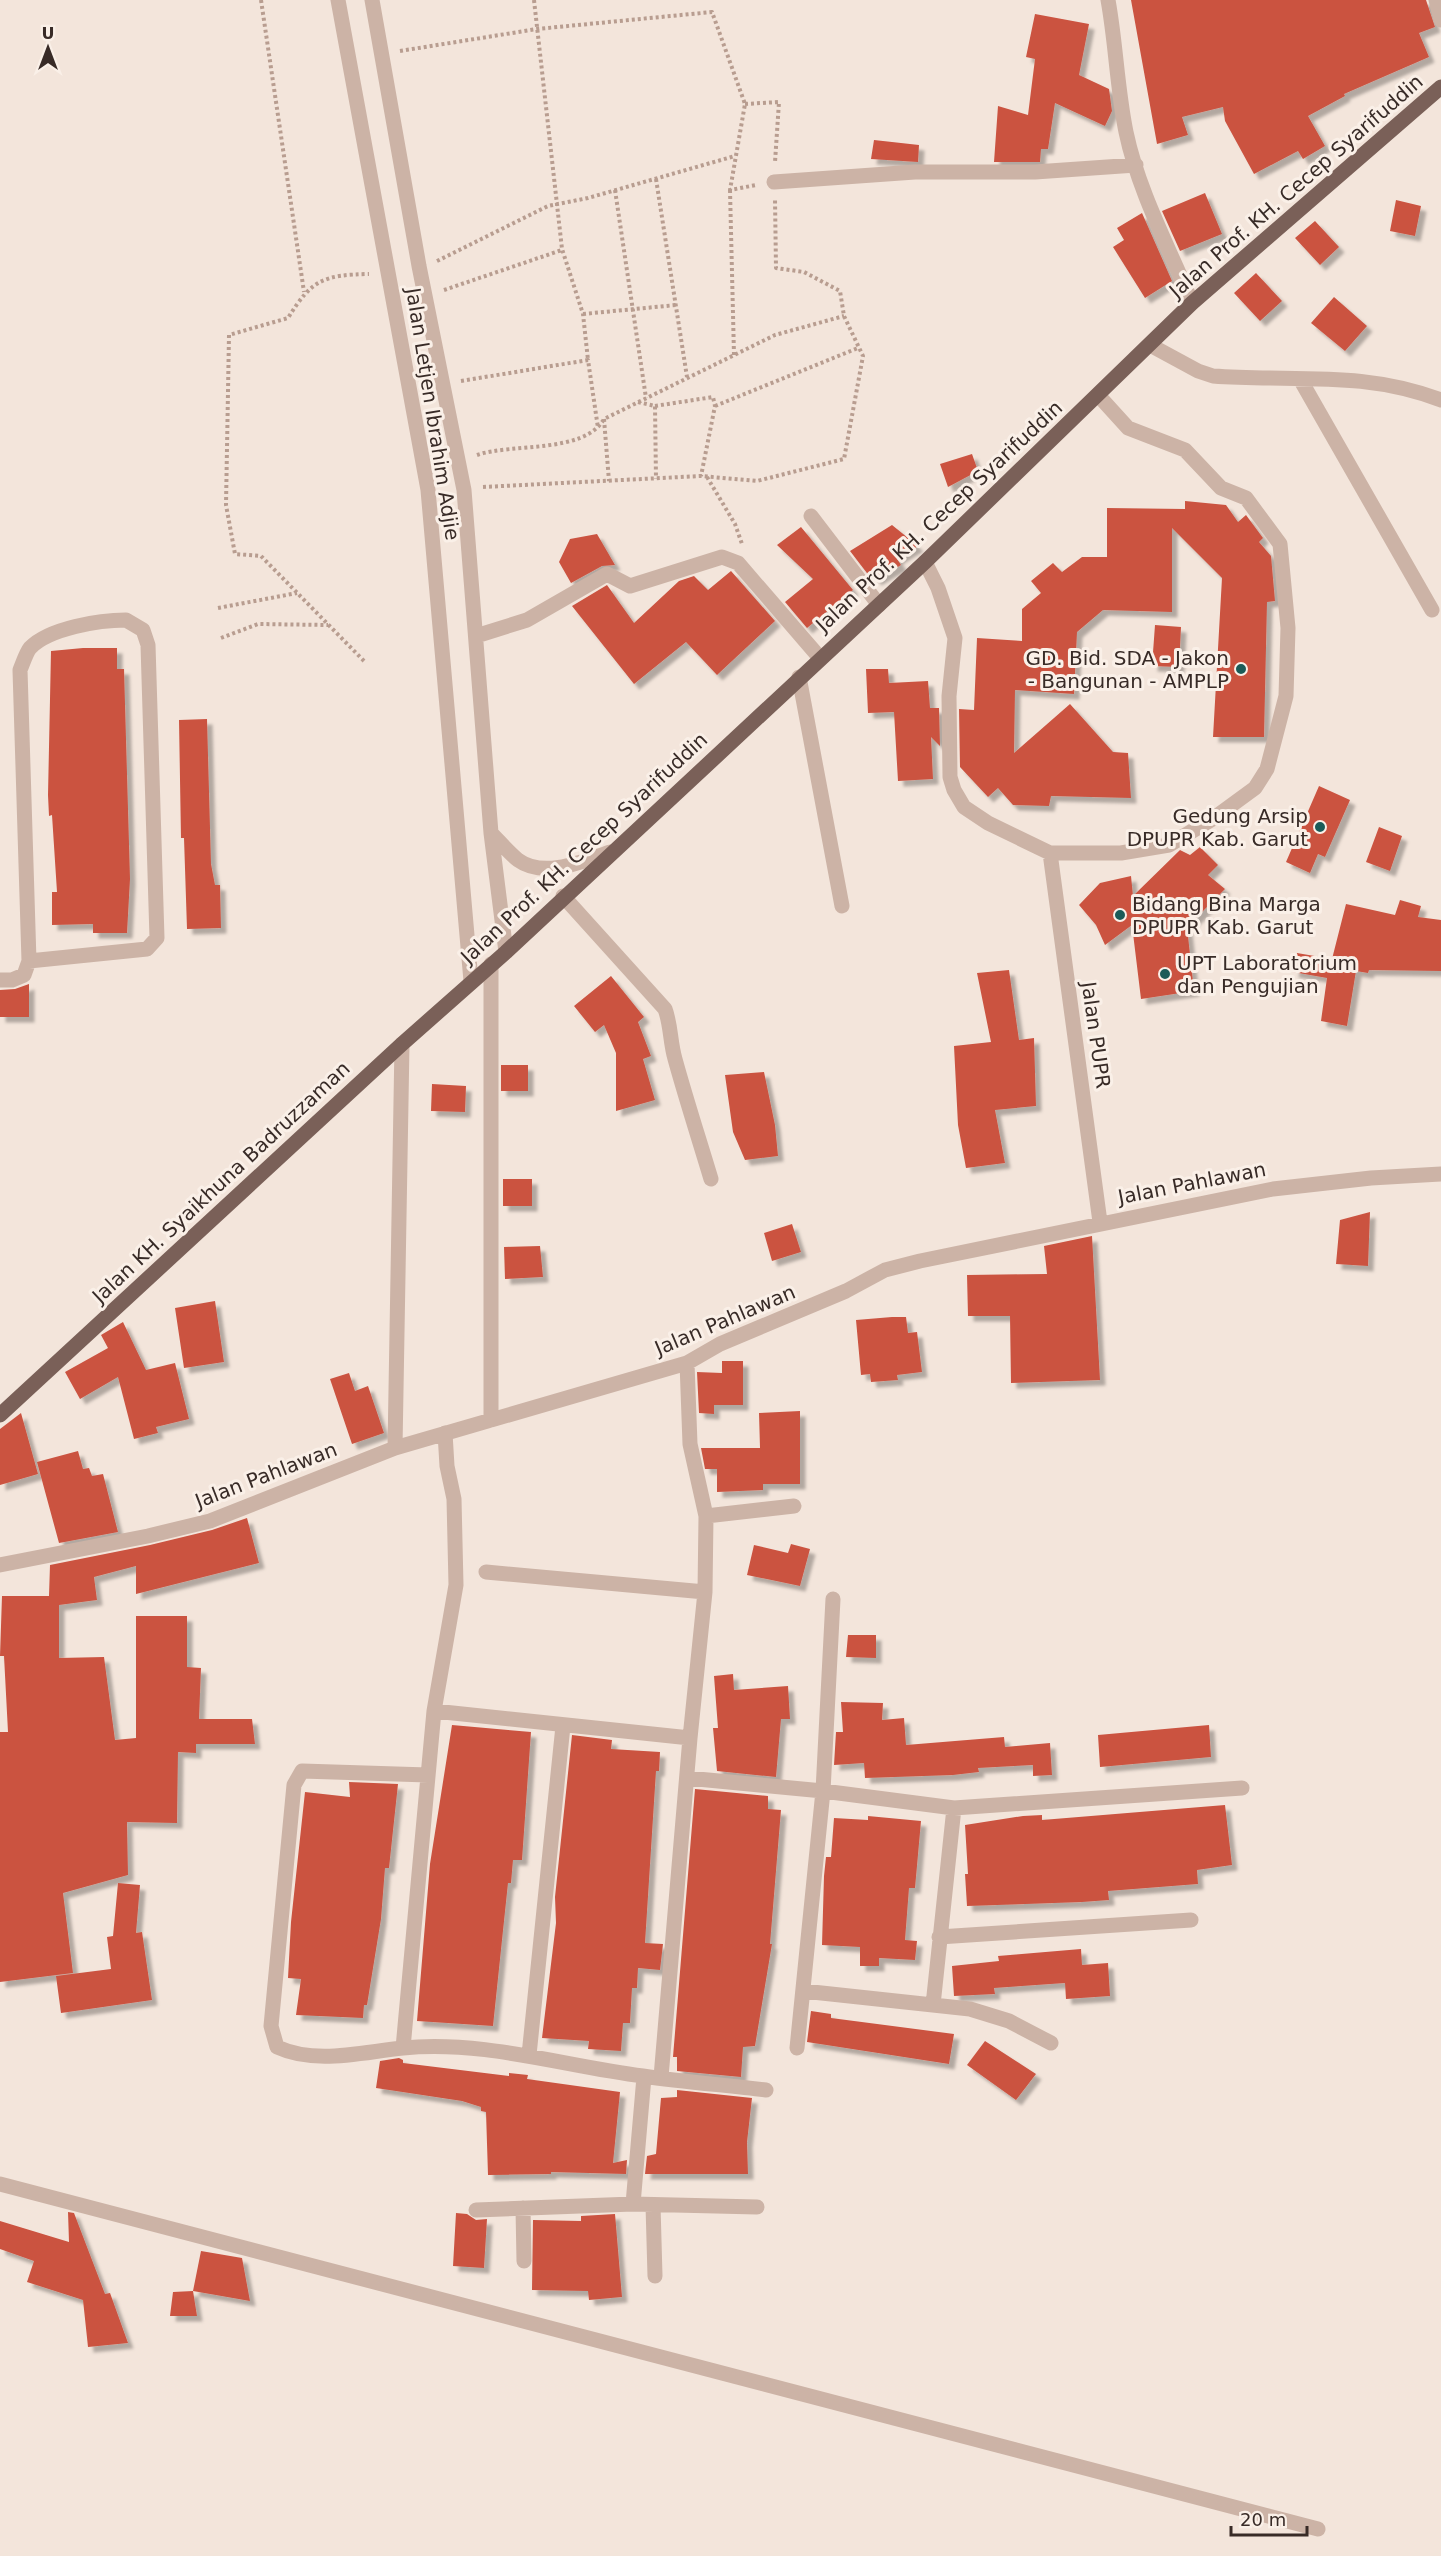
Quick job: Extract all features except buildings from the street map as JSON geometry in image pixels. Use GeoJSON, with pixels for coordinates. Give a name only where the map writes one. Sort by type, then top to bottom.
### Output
{"type":"FeatureCollection","features":[{"type":"Feature","properties":{"kind":"main road","name":"Jalan Prof. KH. Cecep Syarifuddin"},"geometry":{"type":"LineString","coordinates":[[471,981],[506,952],[610,852],[926,562],[1192,303],[1441,87]]}},
{"type":"Feature","properties":{"kind":"main road","name":"Jalan KH. Syaikhuna Badruzzaman"},"geometry":{"type":"LineString","coordinates":[[0,1415],[471,981]]}},
{"type":"Feature","properties":{"kind":"street","name":"Jalan Letjen Ibrahim Adjie"},"geometry":{"type":"LineString","coordinates":[[338,0],[428,490],[471,981]]}},
{"type":"Feature","properties":{"kind":"street","name":"Jalan Letjen Ibrahim Adjie"},"geometry":{"type":"LineString","coordinates":[[372,0],[419,266],[464,490],[491,833],[506,952]]}},
{"type":"Feature","properties":{"kind":"street"},"geometry":{"type":"LineString","coordinates":[[1108,0],[1126,132],[1136,165],[1192,303]]}},
{"type":"Feature","properties":{"kind":"street"},"geometry":{"type":"LineString","coordinates":[[1436,0],[1441,20]]}},
{"type":"Feature","properties":{"kind":"street"},"geometry":{"type":"LineString","coordinates":[[774,182],[915,172],[1035,172],[1136,165]]}},
{"type":"Feature","properties":{"kind":"street"},"geometry":{"type":"LineString","coordinates":[[1150,345],[1198,371],[1214,376],[1357,379],[1391,384],[1441,400]]}},
{"type":"Feature","properties":{"kind":"street"},"geometry":{"type":"LineString","coordinates":[[1300,378],[1432,610]]}},
{"type":"Feature","properties":{"kind":"street"},"geometry":{"type":"LineString","coordinates":[[926,562],[938,588],[955,638],[949,696],[950,777],[954,790],[964,807],[988,823],[1050,853],[1121,853],[1169,844],[1214,818],[1255,788],[1267,769],[1286,696],[1288,628],[1280,544],[1246,498],[1221,488],[1185,450],[1128,428],[1098,395]]}},
{"type":"Feature","properties":{"kind":"street"},"geometry":{"type":"LineString","coordinates":[[811,516],[879,605]]}},
{"type":"Feature","properties":{"kind":"street"},"geometry":{"type":"LineString","coordinates":[[476,636],[527,620],[607,574],[630,586],[723,557],[738,563],[820,658]]}},
{"type":"Feature","properties":{"kind":"street"},"geometry":{"type":"LineString","coordinates":[[0,980],[12,980],[24,975],[28,961],[20,670],[30,648],[50,636],[72,628],[126,620],[143,630],[148,645],[157,938],[147,949],[28,961]]}},
{"type":"Feature","properties":{"kind":"street"},"geometry":{"type":"LineString","coordinates":[[800,677],[842,906]]}},
{"type":"Feature","properties":{"kind":"street"},"geometry":{"type":"LineString","coordinates":[[491,833],[520,861],[543,868],[567,867],[610,852]]}},
{"type":"Feature","properties":{"kind":"street","name":"Jalan PUPR"},"geometry":{"type":"LineString","coordinates":[[1050,853],[1100,1222]]}},
{"type":"Feature","properties":{"kind":"street"},"geometry":{"type":"LineString","coordinates":[[563,897],[665,1009],[670,1022],[670,1038],[675,1058],[711,1179]]}},
{"type":"Feature","properties":{"kind":"street"},"geometry":{"type":"LineString","coordinates":[[491,964],[491,1420]]}},
{"type":"Feature","properties":{"kind":"street"},"geometry":{"type":"LineString","coordinates":[[395,1448],[402,1044]]}},
{"type":"Feature","properties":{"kind":"street","name":"Jalan Pahlawan"},"geometry":{"type":"LineString","coordinates":[[0,1565],[148,1536],[210,1521],[395,1448],[687,1363],[730,1340],[846,1291],[885,1270],[1100,1222],[1273,1189],[1371,1178],[1441,1174]]}},
{"type":"Feature","properties":{"kind":"street"},"geometry":{"type":"LineString","coordinates":[[661,2078],[705,1592],[706,1516],[690,1444],[687,1363]]}},
{"type":"Feature","properties":{"kind":"street"},"geometry":{"type":"LineString","coordinates":[[403,2048],[434,1711],[456,1585],[454,1499],[447,1466],[445,1433]]}},
{"type":"Feature","properties":{"kind":"street"},"geometry":{"type":"LineString","coordinates":[[706,1516],[794,1506]]}},
{"type":"Feature","properties":{"kind":"street"},"geometry":{"type":"LineString","coordinates":[[486,1572],[705,1592]]}},
{"type":"Feature","properties":{"kind":"street"},"geometry":{"type":"LineString","coordinates":[[797,2048],[823,1791],[833,1599]]}},
{"type":"Feature","properties":{"kind":"street"},"geometry":{"type":"LineString","coordinates":[[434,1711],[690,1738]]}},
{"type":"Feature","properties":{"kind":"street"},"geometry":{"type":"LineString","coordinates":[[529,2055],[563,1726]]}},
{"type":"Feature","properties":{"kind":"street"},"geometry":{"type":"LineString","coordinates":[[428,1775],[302,1771],[294,1785],[271,2026],[277,2047],[288,2052],[336,2056],[403,2048],[453,2047],[529,2055],[644,2077],[766,2090]]}},
{"type":"Feature","properties":{"kind":"street"},"geometry":{"type":"LineString","coordinates":[[687,1778],[823,1791],[954,1808],[1242,1788]]}},
{"type":"Feature","properties":{"kind":"street"},"geometry":{"type":"LineString","coordinates":[[933,2005],[954,1808]]}},
{"type":"Feature","properties":{"kind":"street"},"geometry":{"type":"LineString","coordinates":[[939,1937],[1191,1920]]}},
{"type":"Feature","properties":{"kind":"street"},"geometry":{"type":"LineString","coordinates":[[803,1991],[970,2009],[999,2018],[1051,2043]]}},
{"type":"Feature","properties":{"kind":"street"},"geometry":{"type":"LineString","coordinates":[[633,2204],[644,2077]]}},
{"type":"Feature","properties":{"kind":"street"},"geometry":{"type":"LineString","coordinates":[[0,2184],[1318,2529]]}},
{"type":"Feature","properties":{"kind":"street"},"geometry":{"type":"LineString","coordinates":[[476,2210],[633,2204],[757,2207]]}},
{"type":"Feature","properties":{"kind":"street"},"geometry":{"type":"LineString","coordinates":[[653,2205],[655,2276]]}},
{"type":"Feature","properties":{"kind":"street"},"geometry":{"type":"LineString","coordinates":[[523,2208],[524,2261]]}},
{"type":"Feature","properties":{"kind":"path"},"geometry":{"type":"LineString","coordinates":[[261,0],[304,292]]}},
{"type":"Feature","properties":{"kind":"path"},"geometry":{"type":"LineString","coordinates":[[534,0],[562,249],[583,314],[599,429]]}},
{"type":"Feature","properties":{"kind":"path"},"geometry":{"type":"LineString","coordinates":[[399,51],[537,29],[712,12],[745,104],[730,190],[734,355]]}},
{"type":"Feature","properties":{"kind":"path"},"geometry":{"type":"LineString","coordinates":[[464,490],[704,476],[757,481],[844,459],[863,356],[844,316],[840,291],[804,272],[776,268],[774,182],[778,102],[745,104]]}},
{"type":"Feature","properties":{"kind":"path"},"geometry":{"type":"LineString","coordinates":[[419,266],[437,261],[556,205],[735,156]]}},
{"type":"Feature","properties":{"kind":"path"},"geometry":{"type":"LineString","coordinates":[[656,179],[687,377]]}},
{"type":"Feature","properties":{"kind":"path"},"geometry":{"type":"LineString","coordinates":[[730,190],[774,182]]}},
{"type":"Feature","properties":{"kind":"path"},"geometry":{"type":"LineString","coordinates":[[615,190],[646,398]]}},
{"type":"Feature","properties":{"kind":"path"},"geometry":{"type":"LineString","coordinates":[[426,296],[562,249]]}},
{"type":"Feature","properties":{"kind":"path"},"geometry":{"type":"LineString","coordinates":[[356,274],[333,276],[304,292],[288,318],[229,335],[226,505],[235,554],[261,556],[364,661]]}},
{"type":"Feature","properties":{"kind":"path"},"geometry":{"type":"LineString","coordinates":[[583,314],[676,305]]}},
{"type":"Feature","properties":{"kind":"path"},"geometry":{"type":"LineString","coordinates":[[458,460],[492,449],[550,447],[599,429],[604,419],[775,334],[844,316]]}},
{"type":"Feature","properties":{"kind":"path"},"geometry":{"type":"LineString","coordinates":[[715,406],[858,348]]}},
{"type":"Feature","properties":{"kind":"path"},"geometry":{"type":"LineString","coordinates":[[443,384],[588,360]]}},
{"type":"Feature","properties":{"kind":"path"},"geometry":{"type":"LineString","coordinates":[[638,402],[655,406],[713,397],[715,406],[704,476],[735,524],[756,583]]}},
{"type":"Feature","properties":{"kind":"path"},"geometry":{"type":"LineString","coordinates":[[655,406],[656,479]]}},
{"type":"Feature","properties":{"kind":"path"},"geometry":{"type":"LineString","coordinates":[[604,419],[609,481]]}},
{"type":"Feature","properties":{"kind":"path"},"geometry":{"type":"LineString","coordinates":[[218,608],[297,593]]}},
{"type":"Feature","properties":{"kind":"path"},"geometry":{"type":"LineString","coordinates":[[221,638],[258,624],[328,624]]}},
{"type":"Feature","properties":{"kind":"place","name":"GD. Bid. SDA - Jakon - Bangunan - AMPLP"},"geometry":{"type":"Point","coordinates":[1241,669]}},
{"type":"Feature","properties":{"kind":"place","name":"Gedung Arsip DPUPR Kab. Garut"},"geometry":{"type":"Point","coordinates":[1320,827]}},
{"type":"Feature","properties":{"kind":"place","name":"Bidang Bina Marga DPUPR Kab. Garut"},"geometry":{"type":"Point","coordinates":[1120,915]}},
{"type":"Feature","properties":{"kind":"place","name":"UPT Laboratorium dan Pengujian"},"geometry":{"type":"Point","coordinates":[1165,974]}}]}
